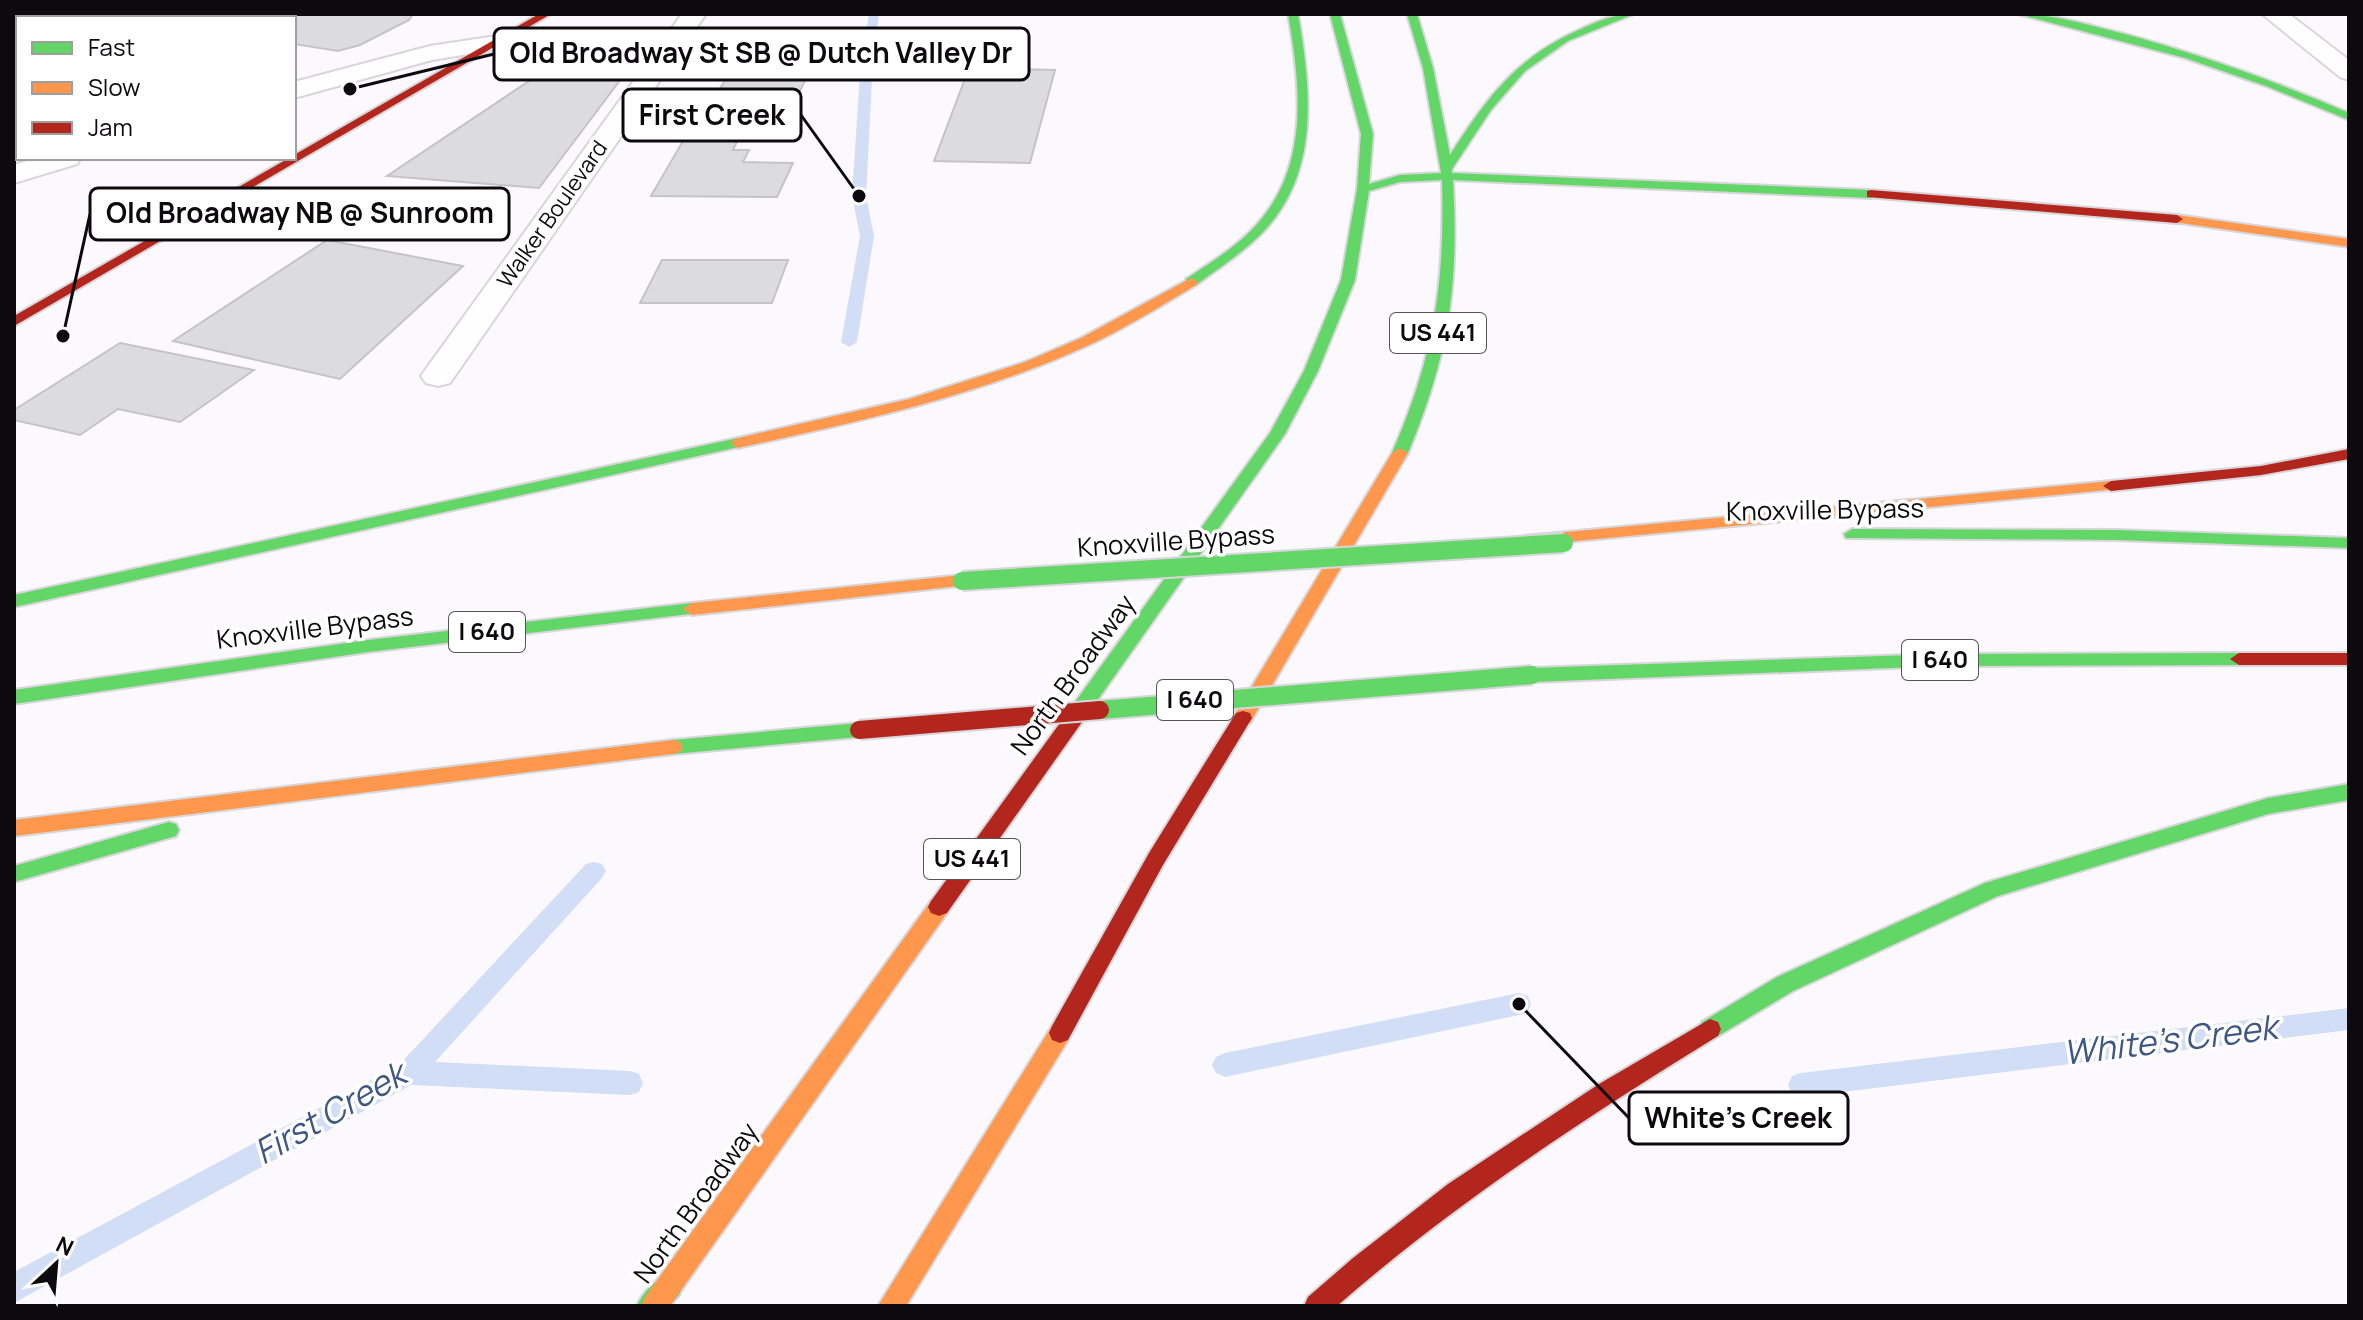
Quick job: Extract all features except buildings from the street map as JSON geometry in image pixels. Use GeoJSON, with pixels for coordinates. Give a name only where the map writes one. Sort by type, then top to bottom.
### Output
{"type":"FeatureCollection","features":[{"type":"Feature","properties":{"kind":"main road"},"geometry":{"type":"LineString","coordinates":[[296,159],[546,14]]}},
{"type":"Feature","properties":{"kind":"main road"},"geometry":{"type":"LineString","coordinates":[[14,601],[335,535],[876,409],[997,375],[1104,334],[1157,306],[1204,275],[1269,217],[1297,164],[1304,135],[1293,14]]}},
{"type":"Feature","properties":{"kind":"main road","name":"North Broadway"},"geometry":{"type":"LineString","coordinates":[[652,1306],[670,1286],[1277,434],[1311,371],[1348,280],[1363,189],[1367,134],[1335,14]]}},
{"type":"Feature","properties":{"kind":"main road","name":"US 441"},"geometry":{"type":"LineString","coordinates":[[891,1306],[1049,1052],[1171,834],[1304,626],[1393,465],[1420,406],[1435,353],[1453,251],[1450,171],[1426,52],[1412,14]]}},
{"type":"Feature","properties":{"kind":"main road"},"geometry":{"type":"LineString","coordinates":[[1450,171],[1514,70],[1562,37],[1629,14]]}},
{"type":"Feature","properties":{"kind":"main road"},"geometry":{"type":"LineString","coordinates":[[2023,14],[2107,31],[2213,61],[2349,117]]}},
{"type":"Feature","properties":{"kind":"main road"},"geometry":{"type":"LineString","coordinates":[[14,322],[294,160]]}},
{"type":"Feature","properties":{"kind":"main road"},"geometry":{"type":"LineString","coordinates":[[1363,189],[1450,171],[2053,206],[2341,242]]}},
{"type":"Feature","properties":{"kind":"main road"},"geometry":{"type":"LineString","coordinates":[[1429,551],[2219,476],[2307,464],[2349,454]]}},
{"type":"Feature","properties":{"kind":"main road","name":"Knoxville Bypass"},"geometry":{"type":"LineString","coordinates":[[1830,535],[2117,535],[2349,543]]}},
{"type":"Feature","properties":{"kind":"main road","name":"Knoxville Bypass"},"geometry":{"type":"LineString","coordinates":[[14,697],[113,681],[585,619],[962,581],[1564,543],[1783,536]]}},
{"type":"Feature","properties":{"kind":"main road","name":"I 640"},"geometry":{"type":"LineString","coordinates":[[14,828],[283,797],[623,752],[1532,675],[1942,660],[2349,659]]}},
{"type":"Feature","properties":{"kind":"main road"},"geometry":{"type":"LineString","coordinates":[[1317,1306],[1374,1254],[1600,1095],[1785,984],[1992,889],[2268,806],[2349,792]]}},
{"type":"Feature","properties":{"kind":"main road"},"geometry":{"type":"LineString","coordinates":[[14,874],[283,797]]}},
{"type":"Feature","properties":{"kind":"street","name":"Walker Boulevard"},"geometry":{"type":"LineString","coordinates":[[438,376],[694,14]]}},
{"type":"Feature","properties":{"kind":"street"},"geometry":{"type":"LineString","coordinates":[[2274,14],[2349,72]]}},
{"type":"Feature","properties":{"kind":"street"},"geometry":{"type":"LineString","coordinates":[[296,89],[430,53],[496,43]]}},
{"type":"Feature","properties":{"kind":"street"},"geometry":{"type":"LineString","coordinates":[[14,174],[60,160]]}},
{"type":"Feature","properties":{"kind":"waterway","name":"First Creek"},"geometry":{"type":"LineString","coordinates":[[849,342],[867,236],[859,196],[867,59],[874,14]]}},
{"type":"Feature","properties":{"kind":"waterway","name":"First Creek"},"geometry":{"type":"LineString","coordinates":[[408,1073],[594,871]]}},
{"type":"Feature","properties":{"kind":"waterway","name":"White's Creek"},"geometry":{"type":"LineString","coordinates":[[1225,1065],[1519,1004]]}},
{"type":"Feature","properties":{"kind":"waterway","name":"White's Creek"},"geometry":{"type":"LineString","coordinates":[[1801,1085],[2349,1019]]}},
{"type":"Feature","properties":{"kind":"waterway","name":"First Creek"},"geometry":{"type":"LineString","coordinates":[[14,1288],[408,1073]]}},
{"type":"Feature","properties":{"kind":"waterway","name":"White's Creek"},"geometry":{"type":"LineString","coordinates":[[408,1073],[630,1083]]}},
{"type":"Feature","properties":{"kind":"traffic: fast"},"geometry":{"type":"LineString","coordinates":[[1191,282],[1231,254],[1259,229],[1282,198],[1293,173],[1303,121],[1301,67],[1293,14]]}},
{"type":"Feature","properties":{"kind":"traffic: fast"},"geometry":{"type":"LineString","coordinates":[[1080,710],[1277,434],[1311,371],[1348,280],[1363,189],[1367,134],[1335,14]]}},
{"type":"Feature","properties":{"kind":"traffic: fast"},"geometry":{"type":"LineString","coordinates":[[1400,453],[1422,400],[1438,346],[1447,291],[1450,235],[1440,124],[1412,14]]}},
{"type":"Feature","properties":{"kind":"traffic: fast"},"geometry":{"type":"LineString","coordinates":[[1449,166],[1486,109],[1521,69],[1565,39],[1629,14]]}},
{"type":"Feature","properties":{"kind":"traffic: fast"},"geometry":{"type":"LineString","coordinates":[[2023,14],[2189,56],[2270,84],[2349,117]]}},
{"type":"Feature","properties":{"kind":"traffic: fast"},"geometry":{"type":"LineString","coordinates":[[1363,189],[1400,179],[1451,176]]}},
{"type":"Feature","properties":{"kind":"traffic: fast"},"geometry":{"type":"LineString","coordinates":[[1451,176],[1871,194]]}},
{"type":"Feature","properties":{"kind":"traffic: fast"},"geometry":{"type":"LineString","coordinates":[[14,601],[738,443]]}},
{"type":"Feature","properties":{"kind":"traffic: fast"},"geometry":{"type":"LineString","coordinates":[[1852,534],[2117,535],[2349,543]]}},
{"type":"Feature","properties":{"kind":"traffic: fast"},"geometry":{"type":"LineString","coordinates":[[962,581],[1564,543]]}},
{"type":"Feature","properties":{"kind":"traffic: fast"},"geometry":{"type":"LineString","coordinates":[[14,697],[368,646],[692,609]]}},
{"type":"Feature","properties":{"kind":"traffic: fast"},"geometry":{"type":"LineString","coordinates":[[1532,675],[1942,660],[2239,659]]}},
{"type":"Feature","properties":{"kind":"traffic: fast"},"geometry":{"type":"LineString","coordinates":[[1100,710],[1532,675]]}},
{"type":"Feature","properties":{"kind":"traffic: fast"},"geometry":{"type":"LineString","coordinates":[[673,747],[859,730]]}},
{"type":"Feature","properties":{"kind":"traffic: fast"},"geometry":{"type":"LineString","coordinates":[[1710,1029],[1785,984],[1992,889],[2268,806],[2349,792]]}},
{"type":"Feature","properties":{"kind":"traffic: fast"},"geometry":{"type":"LineString","coordinates":[[14,874],[169,830]]}},
{"type":"Feature","properties":{"kind":"traffic: fast"},"geometry":{"type":"LineString","coordinates":[[650,1306],[670,1286]]}},
{"type":"Feature","properties":{"kind":"traffic: slow"},"geometry":{"type":"LineString","coordinates":[[2177,219],[2349,243]]}},
{"type":"Feature","properties":{"kind":"traffic: slow"},"geometry":{"type":"LineString","coordinates":[[738,443],[915,402],[1030,365],[1139,314],[1191,282]]}},
{"type":"Feature","properties":{"kind":"traffic: slow"},"geometry":{"type":"LineString","coordinates":[[1243,718],[1400,453]]}},
{"type":"Feature","properties":{"kind":"traffic: slow"},"geometry":{"type":"LineString","coordinates":[[1524,541],[2111,486]]}},
{"type":"Feature","properties":{"kind":"traffic: slow"},"geometry":{"type":"LineString","coordinates":[[692,609],[962,581]]}},
{"type":"Feature","properties":{"kind":"traffic: slow"},"geometry":{"type":"LineString","coordinates":[[14,828],[673,747]]}},
{"type":"Feature","properties":{"kind":"traffic: slow"},"geometry":{"type":"LineString","coordinates":[[654,1306],[939,907]]}},
{"type":"Feature","properties":{"kind":"traffic: slow"},"geometry":{"type":"LineString","coordinates":[[891,1306],[1060,1033]]}},
{"type":"Feature","properties":{"kind":"traffic: jam"},"geometry":{"type":"LineString","coordinates":[[296,159],[546,14]]}},
{"type":"Feature","properties":{"kind":"traffic: jam"},"geometry":{"type":"LineString","coordinates":[[14,322],[294,160]]}},
{"type":"Feature","properties":{"kind":"traffic: jam"},"geometry":{"type":"LineString","coordinates":[[1871,194],[2177,219]]}},
{"type":"Feature","properties":{"kind":"traffic: jam"},"geometry":{"type":"LineString","coordinates":[[2111,486],[2261,471],[2349,454]]}},
{"type":"Feature","properties":{"kind":"traffic: jam"},"geometry":{"type":"LineString","coordinates":[[2239,659],[2349,659]]}},
{"type":"Feature","properties":{"kind":"traffic: jam"},"geometry":{"type":"LineString","coordinates":[[939,907],[1080,710]]}},
{"type":"Feature","properties":{"kind":"traffic: jam"},"geometry":{"type":"LineString","coordinates":[[859,730],[1100,710]]}},
{"type":"Feature","properties":{"kind":"traffic: jam"},"geometry":{"type":"LineString","coordinates":[[1060,1033],[1156,859],[1243,718]]}},
{"type":"Feature","properties":{"kind":"traffic: jam"},"geometry":{"type":"LineString","coordinates":[[1317,1306],[1409,1229],[1506,1158],[1710,1029]]}},
{"type":"Feature","properties":{"kind":"place","name":"Old Broadway St SB @ Dutch Valley Dr"},"geometry":{"type":"Point","coordinates":[350,89]}},
{"type":"Feature","properties":{"kind":"place","name":"First Creek"},"geometry":{"type":"Point","coordinates":[859,196]}},
{"type":"Feature","properties":{"kind":"place","name":"Old Broadway NB @ Sunroom"},"geometry":{"type":"Point","coordinates":[63,336]}},
{"type":"Feature","properties":{"kind":"place","name":"White's Creek"},"geometry":{"type":"Point","coordinates":[1519,1004]}}]}
